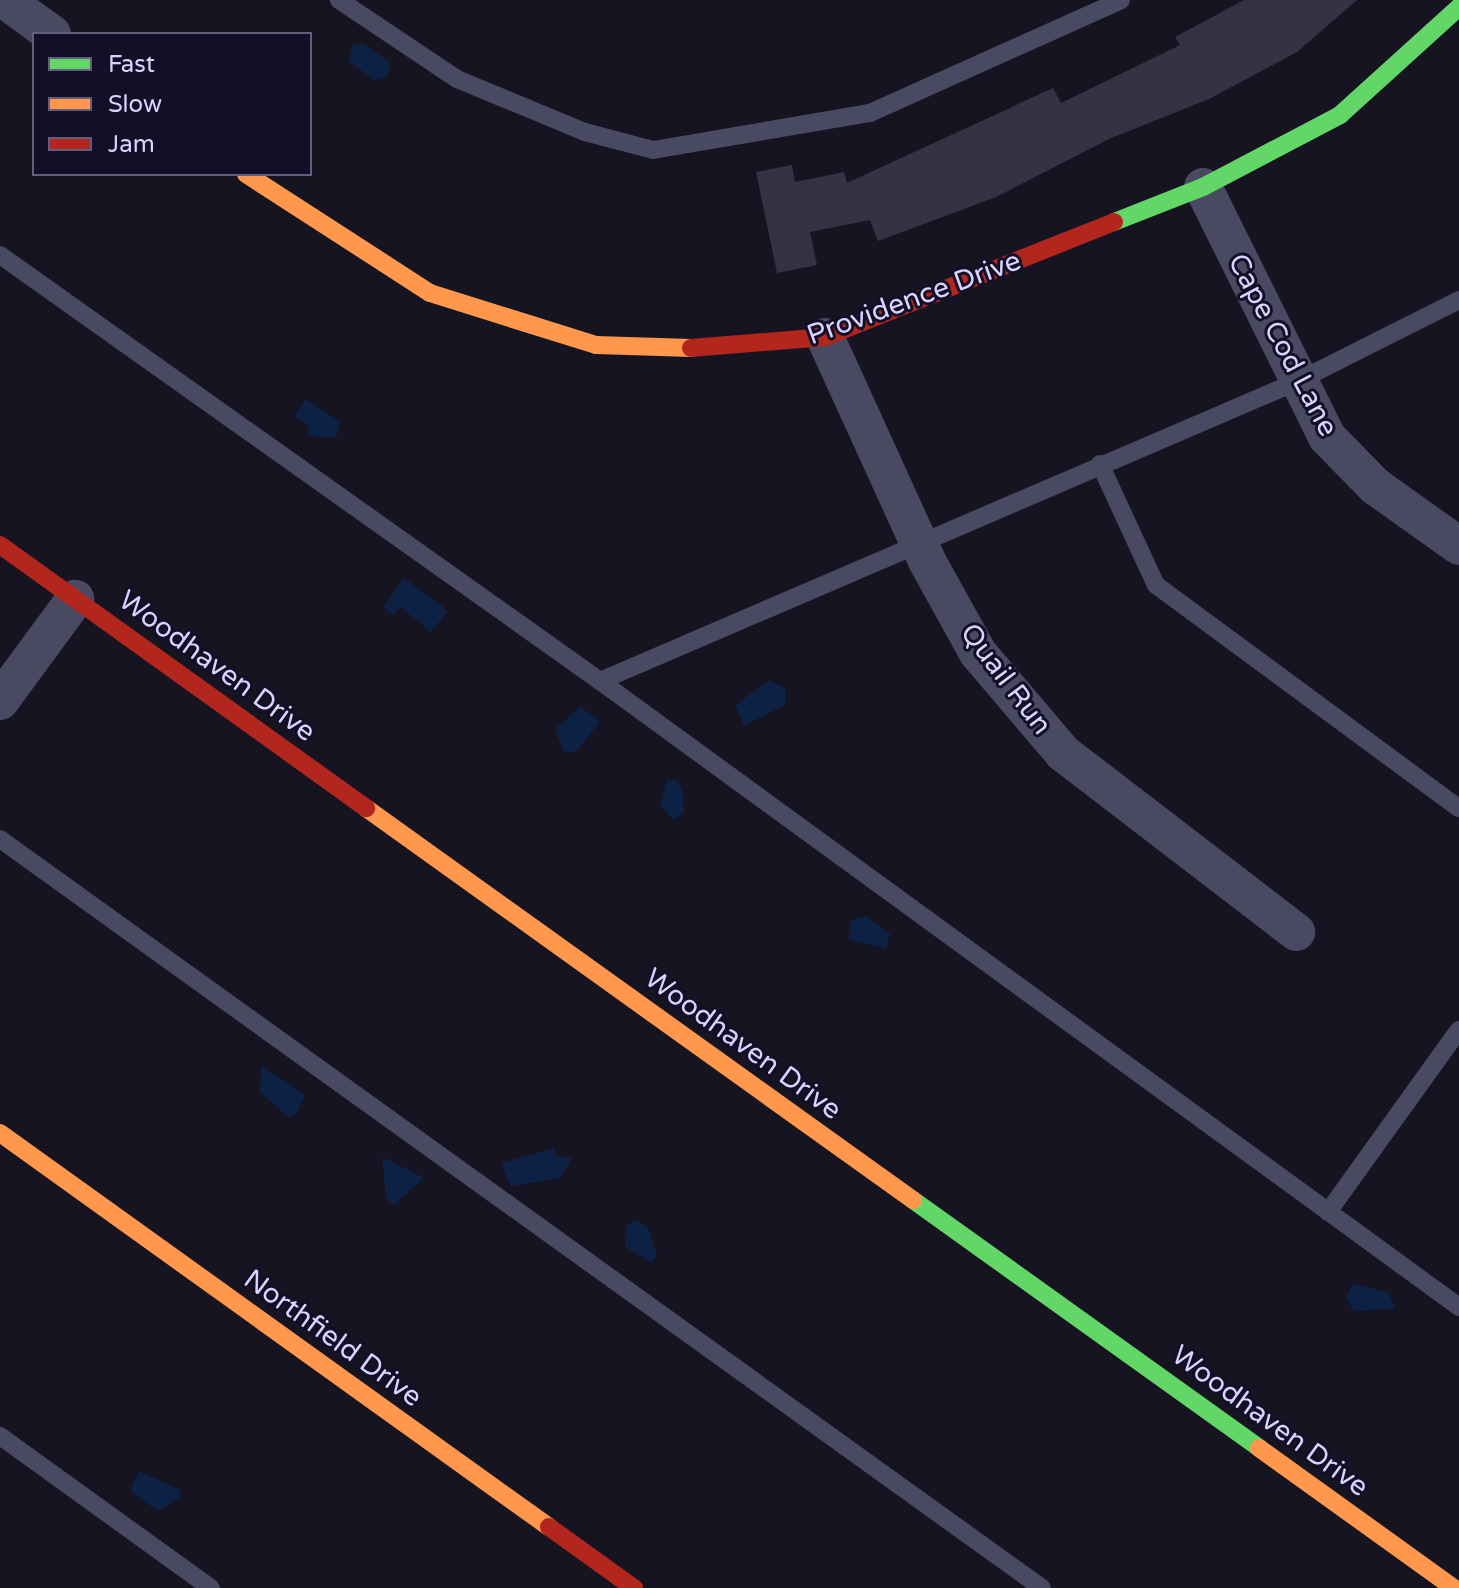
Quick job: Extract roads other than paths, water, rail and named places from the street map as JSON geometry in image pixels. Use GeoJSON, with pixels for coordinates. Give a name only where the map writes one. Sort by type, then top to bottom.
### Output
{"type":"FeatureCollection","features":[{"type":"Feature","properties":{"kind":"street"},"geometry":{"type":"LineString","coordinates":[[5,0],[49,32]]}},
{"type":"Feature","properties":{"kind":"street","name":"Providence Drive"},"geometry":{"type":"LineString","coordinates":[[249,176],[430,293],[596,345],[738,350],[825,337],[1203,187],[1340,115],[1459,7]]}},
{"type":"Feature","properties":{"kind":"street","name":"Cape Cod Lane"},"geometry":{"type":"LineString","coordinates":[[1203,187],[1296,382],[1327,437],[1375,486],[1459,546]]}},
{"type":"Feature","properties":{"kind":"street","name":"Quail Run"},"geometry":{"type":"LineString","coordinates":[[825,337],[918,541],[978,653],[1063,753],[1296,932]]}},
{"type":"Feature","properties":{"kind":"street","name":"Woodhaven Drive"},"geometry":{"type":"LineString","coordinates":[[0,545],[1454,1588]]}},
{"type":"Feature","properties":{"kind":"street"},"geometry":{"type":"LineString","coordinates":[[0,701],[75,599]]}},
{"type":"Feature","properties":{"kind":"street","name":"Northfield Drive"},"geometry":{"type":"LineString","coordinates":[[0,1133],[634,1588]]}},
{"type":"Feature","properties":{"kind":"lane"},"geometry":{"type":"LineString","coordinates":[[339,0],[457,79],[585,132],[653,150],[870,113],[1121,0]]}},
{"type":"Feature","properties":{"kind":"lane"},"geometry":{"type":"LineString","coordinates":[[0,255],[600,681],[1459,1307]]}},
{"type":"Feature","properties":{"kind":"lane"},"geometry":{"type":"LineString","coordinates":[[600,681],[918,541],[1296,382],[1459,300]]}},
{"type":"Feature","properties":{"kind":"lane"},"geometry":{"type":"LineString","coordinates":[[1100,464],[1156,585],[1459,808]]}},
{"type":"Feature","properties":{"kind":"lane"},"geometry":{"type":"LineString","coordinates":[[0,839],[1042,1588]]}},
{"type":"Feature","properties":{"kind":"lane"},"geometry":{"type":"LineString","coordinates":[[1328,1212],[1459,1030]]}},
{"type":"Feature","properties":{"kind":"lane"},"geometry":{"type":"LineString","coordinates":[[0,1436],[211,1588]]}},
{"type":"Feature","properties":{"kind":"water"},"geometry":{"type":"Polygon","coordinates":[[[363,44],[390,62],[387,77],[375,80],[349,62],[353,45],[363,44]]]}},
{"type":"Feature","properties":{"kind":"water"},"geometry":{"type":"Polygon","coordinates":[[[306,399],[340,422],[336,438],[307,436],[309,427],[294,416],[306,399]]]}},
{"type":"Feature","properties":{"kind":"water"},"geometry":{"type":"Polygon","coordinates":[[[404,578],[448,611],[431,632],[400,607],[393,615],[383,607],[404,578]]]}},
{"type":"Feature","properties":{"kind":"water"},"geometry":{"type":"Polygon","coordinates":[[[769,680],[785,688],[785,705],[744,726],[735,705],[769,680]]]}},
{"type":"Feature","properties":{"kind":"water"},"geometry":{"type":"Polygon","coordinates":[[[581,707],[600,722],[575,753],[563,751],[555,728],[581,707]]]}},
{"type":"Feature","properties":{"kind":"water"},"geometry":{"type":"Polygon","coordinates":[[[667,780],[678,781],[683,793],[684,812],[674,820],[660,805],[667,780]]]}},
{"type":"Feature","properties":{"kind":"water"},"geometry":{"type":"Polygon","coordinates":[[[867,916],[890,934],[886,948],[849,940],[850,920],[867,916]]]}},
{"type":"Feature","properties":{"kind":"water"},"geometry":{"type":"Polygon","coordinates":[[[261,1065],[305,1095],[296,1114],[288,1117],[260,1092],[261,1065]]]}},
{"type":"Feature","properties":{"kind":"water"},"geometry":{"type":"Polygon","coordinates":[[[554,1148],[556,1156],[572,1158],[560,1178],[510,1186],[501,1163],[554,1148]]]}},
{"type":"Feature","properties":{"kind":"water"},"geometry":{"type":"Polygon","coordinates":[[[382,1157],[424,1178],[394,1205],[386,1198],[382,1157]]]}},
{"type":"Feature","properties":{"kind":"water"},"geometry":{"type":"Polygon","coordinates":[[[637,1220],[648,1227],[657,1255],[652,1263],[625,1247],[626,1225],[637,1220]]]}},
{"type":"Feature","properties":{"kind":"water"},"geometry":{"type":"Polygon","coordinates":[[[1352,1284],[1388,1292],[1396,1309],[1354,1311],[1346,1298],[1352,1284]]]}},
{"type":"Feature","properties":{"kind":"water"},"geometry":{"type":"Polygon","coordinates":[[[139,1471],[179,1489],[181,1497],[158,1511],[130,1491],[139,1471]]]}}]}
